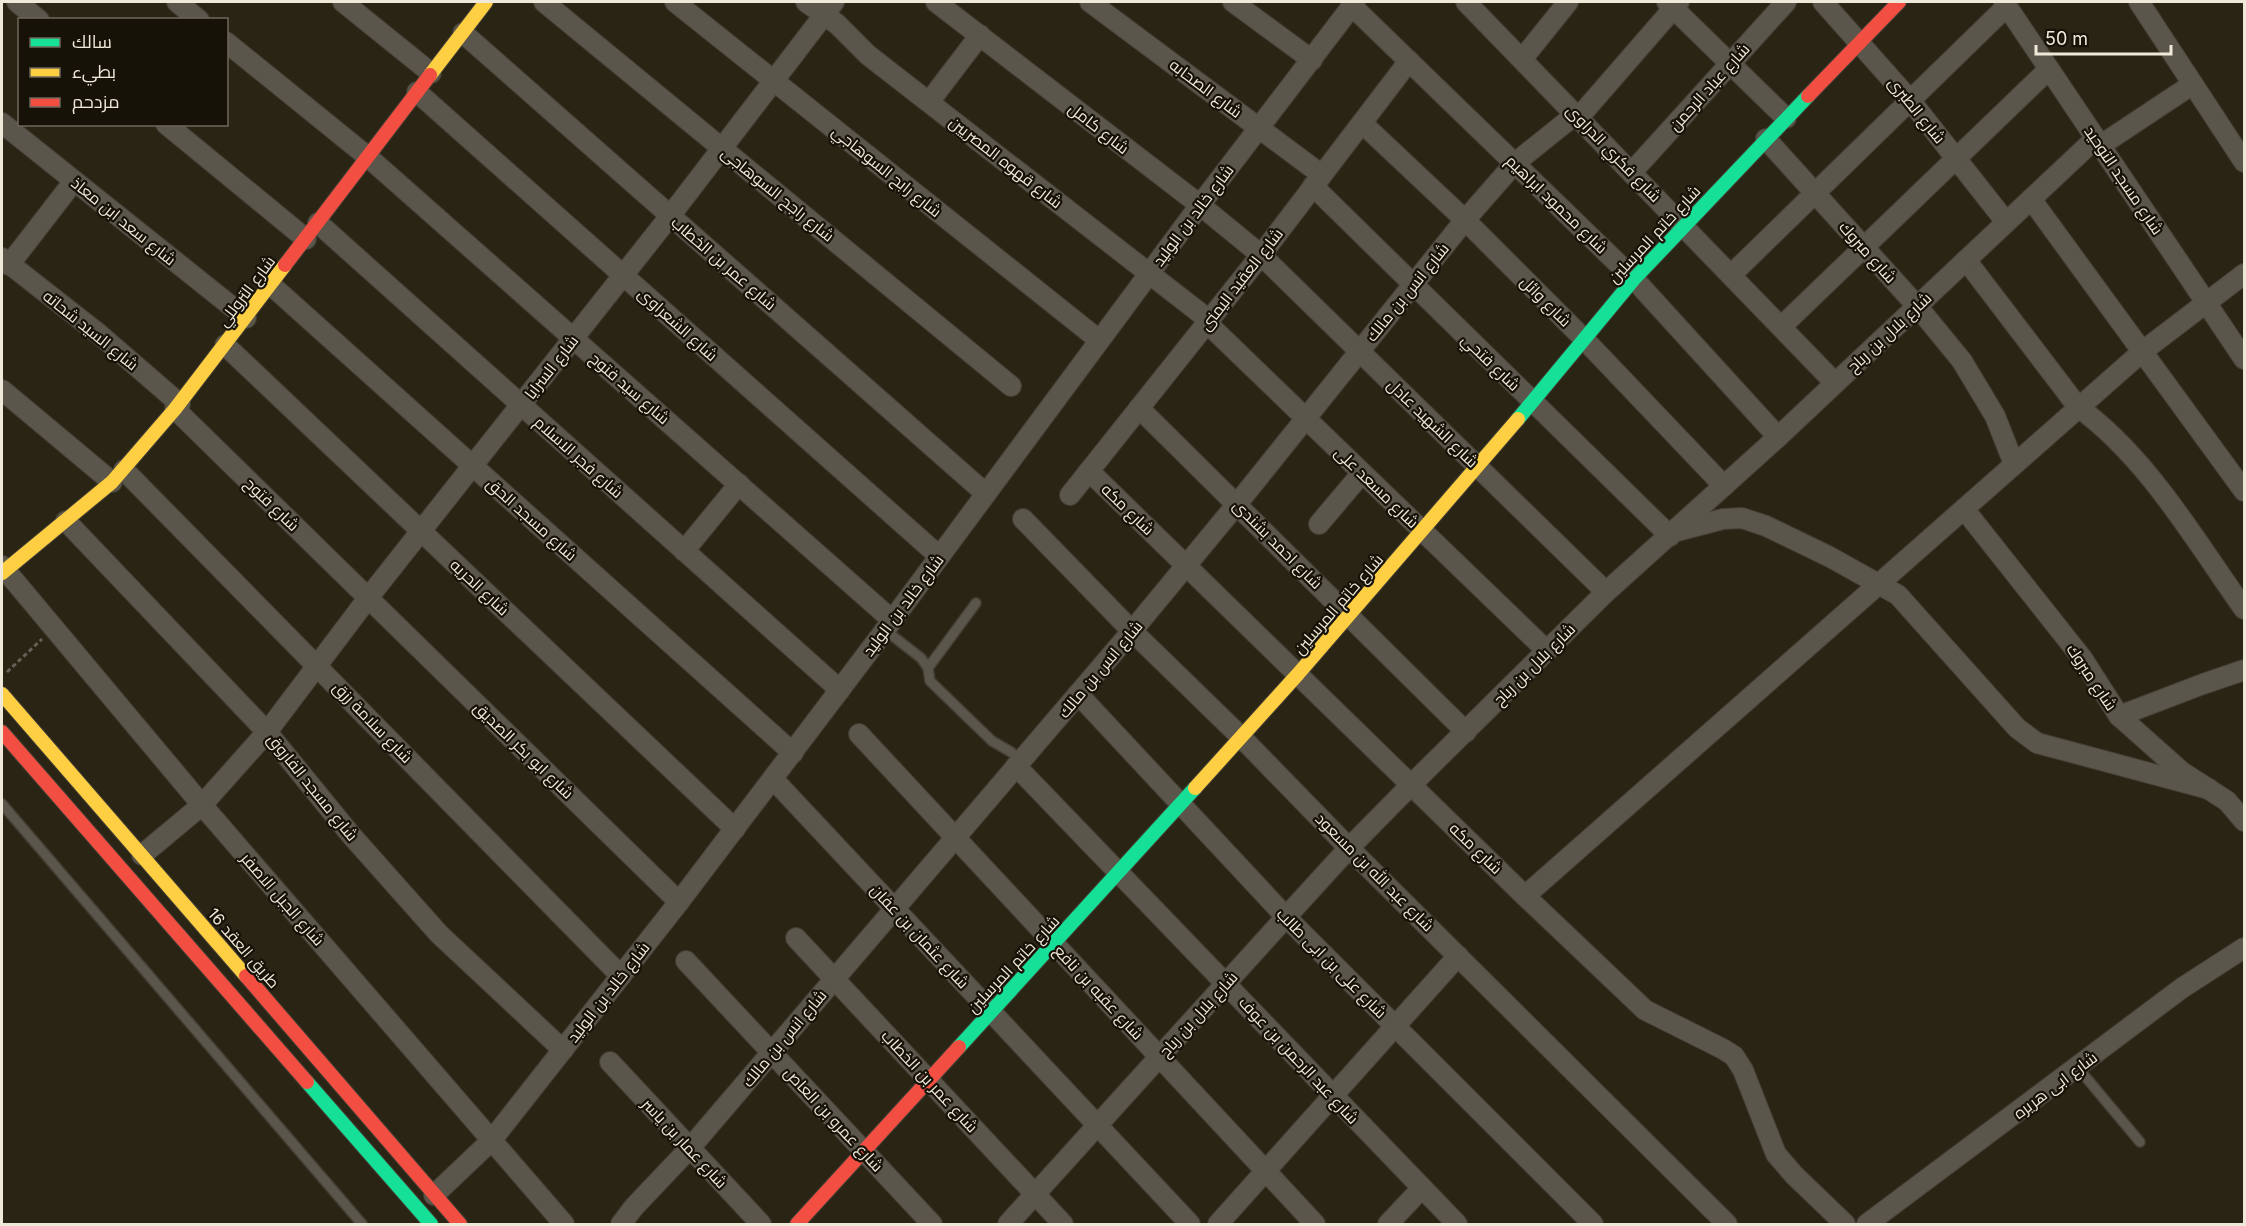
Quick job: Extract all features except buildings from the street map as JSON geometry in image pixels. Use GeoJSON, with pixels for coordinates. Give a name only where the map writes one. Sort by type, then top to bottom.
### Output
{"type":"FeatureCollection","features":[{"type":"Feature","properties":{"kind":"street"},"geometry":{"type":"LineString","coordinates":[[17,2],[37,18]]}},
{"type":"Feature","properties":{"kind":"street"},"geometry":{"type":"LineString","coordinates":[[177,2],[197,18]]}},
{"type":"Feature","properties":{"kind":"street"},"geometry":{"type":"LineString","coordinates":[[343,2],[431,73]]}},
{"type":"Feature","properties":{"kind":"street","name":"شارع التروللي"},"geometry":{"type":"LineString","coordinates":[[3,570],[66,521],[118,476],[178,407],[486,2]]}},
{"type":"Feature","properties":{"kind":"street","name":"شارع راجح السوهاجى"},"geometry":{"type":"LineString","coordinates":[[544,2],[1011,386]]}},
{"type":"Feature","properties":{"kind":"street","name":"شارع رابح السوهاجي"},"geometry":{"type":"LineString","coordinates":[[675,2],[1099,340]]}},
{"type":"Feature","properties":{"kind":"street","name":"شارع قهوه المصريين"},"geometry":{"type":"LineString","coordinates":[[806,2],[829,8],[837,24],[862,50],[1149,273],[1208,322]]}},
{"type":"Feature","properties":{"kind":"street","name":"شارع كامل"},"geometry":{"type":"LineString","coordinates":[[936,2],[1200,205],[1261,255]]}},
{"type":"Feature","properties":{"kind":"street","name":"شارع الصحابه"},"geometry":{"type":"LineString","coordinates":[[1090,2],[1259,128],[1318,181]]}},
{"type":"Feature","properties":{"kind":"street"},"geometry":{"type":"LineString","coordinates":[[1233,2],[1312,60]]}},
{"type":"Feature","properties":{"kind":"street","name":"شارع فكري الدراوى"},"geometry":{"type":"LineString","coordinates":[[1466,2],[1835,383]]}},
{"type":"Feature","properties":{"kind":"street"},"geometry":{"type":"LineString","coordinates":[[1522,58],[1568,2]]}},
{"type":"Feature","properties":{"kind":"street","name":"شارع عباد الرحمن"},"geometry":{"type":"LineString","coordinates":[[1632,172],[1786,2]]}},
{"type":"Feature","properties":{"kind":"street","name":"شارع الطبرى"},"geometry":{"type":"LineString","coordinates":[[1823,2],[1910,100],[2006,222]]}},
{"type":"Feature","properties":{"kind":"street","name":"شارع خاتم المرسلين"},"geometry":{"type":"LineString","coordinates":[[797,1224],[1298,675],[1478,467],[1634,279],[1899,2]]}},
{"type":"Feature","properties":{"kind":"street"},"geometry":{"type":"LineString","coordinates":[[2139,2],[2244,162]]}},
{"type":"Feature","properties":{"kind":"street","name":"شارع خالد بن الوليد"},"geometry":{"type":"LineString","coordinates":[[434,1195],[491,1141],[679,902],[793,753],[1200,205],[1354,4]]}},
{"type":"Feature","properties":{"kind":"street","name":"شارع محمود ابراهيم"},"geometry":{"type":"LineString","coordinates":[[1354,4],[1409,61],[1634,279],[1778,437]]}},
{"type":"Feature","properties":{"kind":"street"},"geometry":{"type":"LineString","coordinates":[[1673,4],[1786,118]]}},
{"type":"Feature","properties":{"kind":"street","name":"شارع انس بن مالك"},"geometry":{"type":"LineString","coordinates":[[621,1224],[634,1207],[690,1148],[1132,631],[1238,504],[1465,220],[1515,163],[1578,116],[1673,4]]}},
{"type":"Feature","properties":{"kind":"street"},"geometry":{"type":"LineString","coordinates":[[1731,275],[2005,4]]}},
{"type":"Feature","properties":{"kind":"street","name":"شارع مسجد التوحيد"},"geometry":{"type":"LineString","coordinates":[[2005,4],[2244,359]]}},
{"type":"Feature","properties":{"kind":"street","name":"شارع السرايا"},"geometry":{"type":"LineString","coordinates":[[142,855],[202,805],[267,732],[368,598],[670,216],[829,8]]}},
{"type":"Feature","properties":{"kind":"street","name":"شارع عمر بن الخطاب"},"geometry":{"type":"LineString","coordinates":[[463,33],[986,493]]}},
{"type":"Feature","properties":{"kind":"street"},"geometry":{"type":"LineString","coordinates":[[929,102],[980,35]]}},
{"type":"Feature","properties":{"kind":"street","name":"شارع سيد فتوح"},"geometry":{"type":"LineString","coordinates":[[228,44],[368,157],[739,484],[888,625]]}},
{"type":"Feature","properties":{"kind":"street","name":"شارع العقيد اليمنى"},"geometry":{"type":"LineString","coordinates":[[1070,495],[1261,255],[1409,61]]}},
{"type":"Feature","properties":{"kind":"street"},"geometry":{"type":"LineString","coordinates":[[1781,327],[2049,69]]}},
{"type":"Feature","properties":{"kind":"street","name":"شارع بلال بن رباح"},"geometry":{"type":"LineString","coordinates":[[1008,1224],[1349,848],[1606,592],[1778,437],[2031,199],[2099,142],[2193,84]]}},
{"type":"Feature","properties":{"kind":"street","name":"شارع الشعراوى"},"geometry":{"type":"LineString","coordinates":[[417,92],[939,556]]}},
{"type":"Feature","properties":{"kind":"street","name":"شارع سعد ابن معاذ"},"geometry":{"type":"LineString","coordinates":[[2,123],[246,318]]}},
{"type":"Feature","properties":{"kind":"street","name":"شارع وائل"},"geometry":{"type":"LineString","coordinates":[[1362,123],[1465,220],[1583,338],[1724,486]]}},
{"type":"Feature","properties":{"kind":"street","name":"شارع فجر الاسلام"},"geometry":{"type":"LineString","coordinates":[[169,126],[312,231],[521,405],[840,690]]}},
{"type":"Feature","properties":{"kind":"street","name":"شارع مبروك"},"geometry":{"type":"LineString","coordinates":[[1766,139],[1917,306],[1962,361],[1995,416],[2014,464]]}},
{"type":"Feature","properties":{"kind":"street","name":"شارع فتحي"},"geometry":{"type":"LineString","coordinates":[[1318,181],[1413,285],[1672,534]]}},
{"type":"Feature","properties":{"kind":"street"},"geometry":{"type":"LineString","coordinates":[[5,262],[74,182]]}},
{"type":"Feature","properties":{"kind":"street"},"geometry":{"type":"LineString","coordinates":[[2031,199],[2244,491]]}},
{"type":"Feature","properties":{"kind":"street","name":"شارع الشهيد عادل"},"geometry":{"type":"LineString","coordinates":[[1261,255],[1606,592]]}},
{"type":"Feature","properties":{"kind":"street"},"geometry":{"type":"LineString","coordinates":[[1966,260],[2078,407],[2100,423],[2126,448],[2168,502],[2244,609]]}},
{"type":"Feature","properties":{"kind":"street","name":"شارع السيد شحاته"},"geometry":{"type":"LineString","coordinates":[[5,262],[99,334],[178,407]]}},
{"type":"Feature","properties":{"kind":"street"},"geometry":{"type":"LineString","coordinates":[[1525,896],[2078,407],[2143,351],[2244,274]]}},
{"type":"Feature","properties":{"kind":"street","name":"شارع مسجد الحق"},"geometry":{"type":"LineString","coordinates":[[271,285],[793,753]]}},
{"type":"Feature","properties":{"kind":"street","name":"شارع مسعد على"},"geometry":{"type":"LineString","coordinates":[[1208,322],[1547,651]]}},
{"type":"Feature","properties":{"kind":"street","name":"شارع الحريه"},"geometry":{"type":"LineString","coordinates":[[225,345],[735,828]]}},
{"type":"Feature","properties":{"kind":"street","name":"شارع سلامة رزق"},"geometry":{"type":"LineString","coordinates":[[2,390],[118,476],[318,666],[621,976]]}},
{"type":"Feature","properties":{"kind":"street","name":"شارع فتوح"},"geometry":{"type":"LineString","coordinates":[[178,407],[368,598]]}},
{"type":"Feature","properties":{"kind":"street","name":"شارع احمد بشندى"},"geometry":{"type":"LineString","coordinates":[[1139,408],[1466,732]]}},
{"type":"Feature","properties":{"kind":"street","name":"شارع مكه"},"geometry":{"type":"LineString","coordinates":[[1089,471],[1645,1010],[1734,1056],[1743,1070],[1762,1114],[1776,1154],[1794,1175],[1845,1224]]}},
{"type":"Feature","properties":{"kind":"street"},"geometry":{"type":"LineString","coordinates":[[1319,524],[1362,473]]}},
{"type":"Feature","properties":{"kind":"street"},"geometry":{"type":"LineString","coordinates":[[684,551],[739,484]]}},
{"type":"Feature","properties":{"kind":"street","name":"شارع مبروك"},"geometry":{"type":"LineString","coordinates":[[1964,509],[2082,658],[2119,716],[2182,772],[2227,801],[2244,821]]}},
{"type":"Feature","properties":{"kind":"street"},"geometry":{"type":"LineString","coordinates":[[1672,534],[1722,519],[1742,518],[1766,526],[1830,557],[1898,595],[2017,728],[2037,743],[2209,789]]}},
{"type":"Feature","properties":{"kind":"street","name":"شارع عبد الله بن مسعود"},"geometry":{"type":"LineString","coordinates":[[1023,519],[1132,631],[1241,737],[1349,848],[1727,1224]]}},
{"type":"Feature","properties":{"kind":"street","name":"شارع مسجد الفاروق"},"geometry":{"type":"LineString","coordinates":[[66,521],[267,732],[351,835],[439,934],[562,1050]]}},
{"type":"Feature","properties":{"kind":"street","name":"شارع الجبل الاصفر"},"geometry":{"type":"LineString","coordinates":[[3,570],[202,805],[564,1224]]}},
{"type":"Feature","properties":{"kind":"street","name":"شارع ابو بكر الصديق"},"geometry":{"type":"LineString","coordinates":[[368,598],[679,902]]}},
{"type":"Feature","properties":{"kind":"street"},"geometry":{"type":"LineString","coordinates":[[2119,716],[2244,670]]}},
{"type":"Feature","properties":{"kind":"street","name":"طريق العقد 16"},"geometry":{"type":"LineString","coordinates":[[2,694],[460,1224]]}},
{"type":"Feature","properties":{"kind":"street","name":"شارع على بن ابى طالب"},"geometry":{"type":"LineString","coordinates":[[1078,694],[1179,805],[1286,916],[1593,1224]]}},
{"type":"Feature","properties":{"kind":"street"},"geometry":{"type":"LineString","coordinates":[[2,732],[431,1224]]}},
{"type":"Feature","properties":{"kind":"street","name":"شارع عقبه بن نافع"},"geometry":{"type":"LineString","coordinates":[[859,734],[1316,1224]]}},
{"type":"Feature","properties":{"kind":"street","name":"شارع عبد الرحمن بن عوف"},"geometry":{"type":"LineString","coordinates":[[1019,763],[1332,1097],[1457,1224]]}},
{"type":"Feature","properties":{"kind":"street","name":"شارع عثمان بن عفان"},"geometry":{"type":"LineString","coordinates":[[773,779],[1190,1224]]}},
{"type":"Feature","properties":{"kind":"street","name":"شارع عمر بن الخطاب"},"geometry":{"type":"LineString","coordinates":[[796,938],[1064,1224]]}},
{"type":"Feature","properties":{"kind":"street","name":"شارع ابى هريره"},"geometry":{"type":"LineString","coordinates":[[1868,1224],[2182,988],[2244,948]]}},
{"type":"Feature","properties":{"kind":"street"},"geometry":{"type":"LineString","coordinates":[[1218,1224],[1458,956]]}},
{"type":"Feature","properties":{"kind":"street","name":"شارع عمرو بن العاص"},"geometry":{"type":"LineString","coordinates":[[686,961],[932,1224]]}},
{"type":"Feature","properties":{"kind":"street","name":"شارع عمار بن ياسر"},"geometry":{"type":"LineString","coordinates":[[610,1062],[760,1224]]}},
{"type":"Feature","properties":{"kind":"street"},"geometry":{"type":"LineString","coordinates":[[1388,1224],[1421,1189]]}},
{"type":"Feature","properties":{"kind":"lane"},"geometry":{"type":"LineString","coordinates":[[928,668],[976,603]]}},
{"type":"Feature","properties":{"kind":"lane"},"geometry":{"type":"LineString","coordinates":[[888,625],[921,658],[928,668],[928,678],[992,741],[1007,749],[1019,763]]}},
{"type":"Feature","properties":{"kind":"lane"},"geometry":{"type":"LineString","coordinates":[[2,804],[362,1224]]}},
{"type":"Feature","properties":{"kind":"lane"},"geometry":{"type":"LineString","coordinates":[[2078,1068],[2140,1142]]}},
{"type":"Feature","properties":{"kind":"path"},"geometry":{"type":"LineString","coordinates":[[2,678],[54,628]]}},
{"type":"Feature","properties":{"kind":"traffic: fast"},"geometry":{"type":"LineString","coordinates":[[1518,419],[1634,279],[1808,96]]}},
{"type":"Feature","properties":{"kind":"traffic: fast"},"geometry":{"type":"LineString","coordinates":[[959,1047],[1195,788]]}},
{"type":"Feature","properties":{"kind":"traffic: fast"},"geometry":{"type":"LineString","coordinates":[[307,1082],[431,1224]]}},
{"type":"Feature","properties":{"kind":"traffic: slow"},"geometry":{"type":"LineString","coordinates":[[430,75],[486,2]]}},
{"type":"Feature","properties":{"kind":"traffic: slow"},"geometry":{"type":"LineString","coordinates":[[2,573],[112,482],[175,409],[285,265]]}},
{"type":"Feature","properties":{"kind":"traffic: slow"},"geometry":{"type":"LineString","coordinates":[[1195,788],[1298,674],[1518,419]]}},
{"type":"Feature","properties":{"kind":"traffic: slow"},"geometry":{"type":"LineString","coordinates":[[2,694],[246,976]]}},
{"type":"Feature","properties":{"kind":"traffic: jam"},"geometry":{"type":"LineString","coordinates":[[1808,96],[1899,2]]}},
{"type":"Feature","properties":{"kind":"traffic: jam"},"geometry":{"type":"LineString","coordinates":[[285,265],[430,75]]}},
{"type":"Feature","properties":{"kind":"traffic: jam"},"geometry":{"type":"LineString","coordinates":[[2,732],[307,1082]]}},
{"type":"Feature","properties":{"kind":"traffic: jam"},"geometry":{"type":"LineString","coordinates":[[246,976],[460,1224]]}},
{"type":"Feature","properties":{"kind":"traffic: jam"},"geometry":{"type":"LineString","coordinates":[[797,1224],[959,1047]]}}]}
